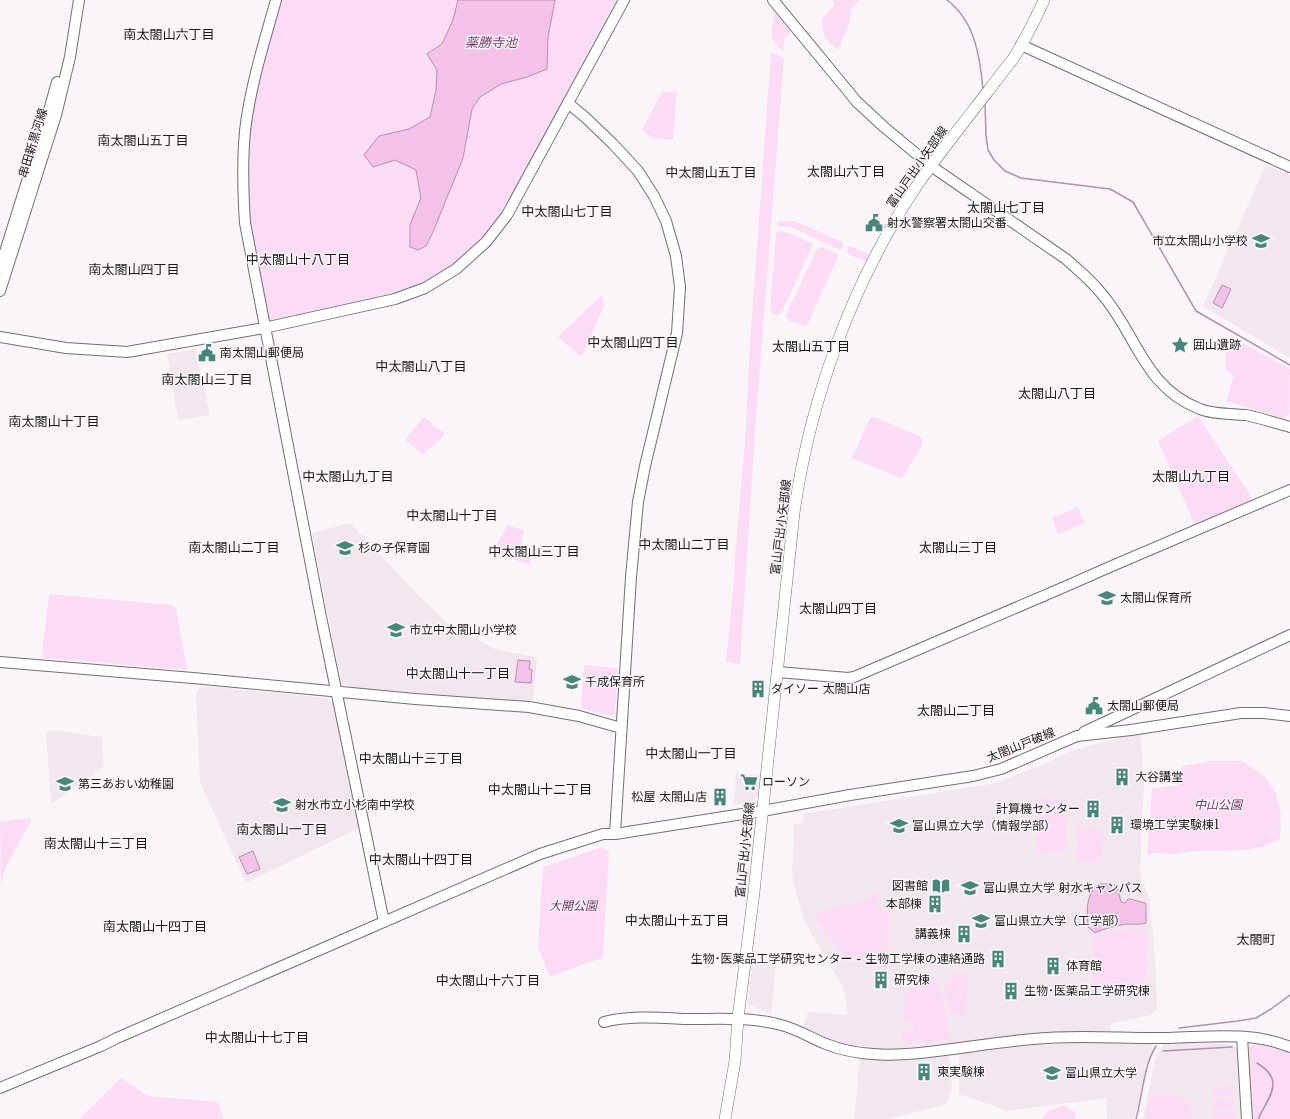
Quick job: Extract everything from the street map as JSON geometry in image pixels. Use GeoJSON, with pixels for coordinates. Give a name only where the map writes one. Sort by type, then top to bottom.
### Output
{"type":"FeatureCollection","features":[{"type":"Feature","properties":{"kind":"main road","name":"富山戸出小矢部線"},"geometry":{"type":"LineString","coordinates":[[725,1119],[735,1061],[738,1018],[754,892],[795,505],[802,468],[822,389],[837,342],[876,254],[903,208],[931,166],[1013,59],[1031,29],[1044,0]]}},
{"type":"Feature","properties":{"kind":"street","name":"串田新黒河線"},"geometry":{"type":"LineString","coordinates":[[0,268],[48,114],[65,50],[72,0]]}},
{"type":"Feature","properties":{"kind":"street","name":"串田新黒河線"},"geometry":{"type":"LineString","coordinates":[[0,292],[56,116],[70,57],[79,0]]}},
{"type":"Feature","properties":{"kind":"street"},"geometry":{"type":"LineString","coordinates":[[276,0],[250,98],[245,130],[243,159],[245,223],[264,328],[384,922]]}},
{"type":"Feature","properties":{"kind":"street"},"geometry":{"type":"LineString","coordinates":[[0,336],[66,348],[127,352],[264,328],[394,299],[425,288],[456,269],[486,242],[507,215],[624,0]]}},
{"type":"Feature","properties":{"kind":"street"},"geometry":{"type":"LineString","coordinates":[[773,0],[857,102],[884,127],[931,166],[1066,259],[1084,275],[1102,293],[1156,379],[1175,395],[1201,410],[1248,416],[1290,427]]}},
{"type":"Feature","properties":{"kind":"street"},"geometry":{"type":"LineString","coordinates":[[1021,45],[1290,167]]}},
{"type":"Feature","properties":{"kind":"street"},"geometry":{"type":"LineString","coordinates":[[568,103],[613,144],[638,171],[654,196],[666,221],[676,256],[680,287],[677,333],[645,466],[638,502],[621,728],[615,834]]}},
{"type":"Feature","properties":{"kind":"street"},"geometry":{"type":"LineString","coordinates":[[778,672],[848,678],[854,677],[1290,490]]}},
{"type":"Feature","properties":{"kind":"street"},"geometry":{"type":"LineString","coordinates":[[1077,736],[1290,635]]}},
{"type":"Feature","properties":{"kind":"street"},"geometry":{"type":"LineString","coordinates":[[0,662],[415,699],[529,707],[579,716],[621,728]]}},
{"type":"Feature","properties":{"kind":"street"},"geometry":{"type":"LineString","coordinates":[[1124,713],[1131,730]]}},
{"type":"Feature","properties":{"kind":"street","name":"太閤山戸破線"},"geometry":{"type":"LineString","coordinates":[[615,834],[762,811],[841,796],[973,776],[1001,769],[1077,736],[1131,730],[1241,713],[1264,713],[1290,716]]}},
{"type":"Feature","properties":{"kind":"street"},"geometry":{"type":"LineString","coordinates":[[0,1088],[101,1046],[540,854],[603,834],[615,834]]}},
{"type":"Feature","properties":{"kind":"street"},"geometry":{"type":"LineString","coordinates":[[0,1094],[554,855],[604,840],[615,834]]}},
{"type":"Feature","properties":{"kind":"street"},"geometry":{"type":"LineString","coordinates":[[604,1022],[638,1018],[738,1018],[780,1025],[838,1048],[851,1052],[874,1054],[902,1054],[1054,1037],[1242,1037],[1275,1041],[1290,1047]]}},
{"type":"Feature","properties":{"kind":"street"},"geometry":{"type":"LineString","coordinates":[[1242,1037],[1247,1119]]}},
{"type":"Feature","properties":{"kind":"shaded area","name":"市立太閤山小学校"},"geometry":{"type":"Polygon","coordinates":[[[1266,165],[1290,175],[1290,358],[1203,306],[1266,165]]]}},
{"type":"Feature","properties":{"kind":"shaded area"},"geometry":{"type":"Polygon","coordinates":[[[195,349],[210,415],[178,420],[167,354],[195,349]]]}},
{"type":"Feature","properties":{"kind":"shaded area","name":"市立中太閤山小学校"},"geometry":{"type":"Polygon","coordinates":[[[350,523],[420,597],[447,623],[495,649],[535,657],[537,661],[533,699],[530,702],[350,688],[341,681],[312,533],[350,523]]]}},
{"type":"Feature","properties":{"kind":"shaded area","name":"射水市立小杉南中学校"},"geometry":{"type":"Polygon","coordinates":[[[202,686],[327,698],[333,704],[359,828],[246,883],[200,782],[196,693],[202,686]]]}},
{"type":"Feature","properties":{"kind":"shaded area","name":"第三あおい幼稚園"},"geometry":{"type":"Polygon","coordinates":[[[49,730],[102,737],[104,766],[53,803],[51,802],[46,733],[49,730]]]}},
{"type":"Feature","properties":{"kind":"shaded area","name":"富山県立大学 射水キャンパス"},"geometry":{"type":"Polygon","coordinates":[[[1140,733],[1141,737],[1144,786],[1140,869],[1142,881],[1149,896],[1155,957],[1157,1009],[1151,1015],[1113,1023],[1109,1026],[1112,1032],[1036,1034],[875,1051],[844,1046],[803,1027],[808,1012],[848,1015],[844,988],[803,918],[792,875],[794,824],[803,823],[803,814],[985,785],[1001,781],[1074,750],[1140,733]]]}},
{"type":"Feature","properties":{"kind":"shaded area"},"geometry":{"type":"Polygon","coordinates":[[[736,773],[760,775],[758,796],[750,802],[734,805],[736,773]]]}},
{"type":"Feature","properties":{"kind":"shaded area"},"geometry":{"type":"Polygon","coordinates":[[[752,963],[776,966],[771,1014],[748,1004],[752,963]]]}},
{"type":"Feature","properties":{"kind":"shaded area","name":"富山県立大学"},"geometry":{"type":"Polygon","coordinates":[[[1094,1042],[1152,1043],[1152,1049],[1134,1119],[1107,1119],[1106,1098],[1006,1111],[959,1094],[959,1054],[1036,1045],[1094,1042]]]}},
{"type":"Feature","properties":{"kind":"shaded area","name":"富山県立大学"},"geometry":{"type":"Polygon","coordinates":[[[1165,1042],[1232,1044],[1238,1051],[1242,1119],[1143,1119],[1155,1060],[1165,1042]]]}},
{"type":"Feature","properties":{"kind":"shaded area"},"geometry":{"type":"Polygon","coordinates":[[[949,1054],[952,1088],[946,1104],[888,1119],[854,1119],[860,1058],[873,1060],[949,1054]]]}},
{"type":"Feature","properties":{"kind":"green space"},"geometry":{"type":"Polygon","coordinates":[[[275,0],[616,0],[504,211],[468,252],[440,274],[425,282],[392,294],[264,324],[244,222],[242,158],[275,0]]]}},
{"type":"Feature","properties":{"kind":"green space"},"geometry":{"type":"Polygon","coordinates":[[[833,0],[860,0],[852,7],[848,28],[838,50],[824,37],[822,20],[834,5],[833,0]]]}},
{"type":"Feature","properties":{"kind":"green space"},"geometry":{"type":"Polygon","coordinates":[[[775,11],[791,32],[784,39],[783,52],[771,37],[775,11]]]}},
{"type":"Feature","properties":{"kind":"green space"},"geometry":{"type":"Polygon","coordinates":[[[771,52],[784,58],[755,432],[740,664],[726,662],[745,442],[750,344],[771,52]]]}},
{"type":"Feature","properties":{"kind":"green space"},"geometry":{"type":"Polygon","coordinates":[[[677,91],[673,140],[653,138],[642,130],[662,92],[677,91]]]}},
{"type":"Feature","properties":{"kind":"green space"},"geometry":{"type":"Polygon","coordinates":[[[780,221],[795,221],[842,242],[842,249],[840,250],[791,227],[778,226],[777,223],[780,221]]]}},
{"type":"Feature","properties":{"kind":"green space"},"geometry":{"type":"Polygon","coordinates":[[[779,231],[790,233],[813,244],[781,314],[777,316],[770,310],[776,234],[779,231]]]}},
{"type":"Feature","properties":{"kind":"green space"},"geometry":{"type":"Polygon","coordinates":[[[849,246],[872,256],[869,263],[848,254],[847,249],[849,246]]]}},
{"type":"Feature","properties":{"kind":"green space"},"geometry":{"type":"Polygon","coordinates":[[[822,247],[839,255],[807,325],[804,326],[788,320],[786,315],[817,249],[822,247]]]}},
{"type":"Feature","properties":{"kind":"green space"},"geometry":{"type":"Polygon","coordinates":[[[602,295],[604,306],[581,357],[558,337],[602,295]]]}},
{"type":"Feature","properties":{"kind":"green space"},"geometry":{"type":"Polygon","coordinates":[[[1233,338],[1290,369],[1289,414],[1283,418],[1226,401],[1234,376],[1226,370],[1225,355],[1233,338]]]}},
{"type":"Feature","properties":{"kind":"green space"},"geometry":{"type":"Polygon","coordinates":[[[1198,416],[1254,501],[1196,527],[1158,441],[1198,416]]]}},
{"type":"Feature","properties":{"kind":"green space"},"geometry":{"type":"Polygon","coordinates":[[[424,417],[445,434],[425,453],[421,453],[405,440],[424,417]]]}},
{"type":"Feature","properties":{"kind":"green space"},"geometry":{"type":"Polygon","coordinates":[[[875,417],[923,439],[921,447],[902,479],[852,458],[870,418],[875,417]]]}},
{"type":"Feature","properties":{"kind":"green space"},"geometry":{"type":"Polygon","coordinates":[[[1078,507],[1085,523],[1058,534],[1052,518],[1078,507]]]}},
{"type":"Feature","properties":{"kind":"green space"},"geometry":{"type":"Polygon","coordinates":[[[508,525],[524,531],[521,547],[530,549],[530,565],[492,552],[508,525]]]}},
{"type":"Feature","properties":{"kind":"green space"},"geometry":{"type":"Polygon","coordinates":[[[49,594],[172,605],[176,609],[187,670],[45,658],[42,655],[49,594]]]}},
{"type":"Feature","properties":{"kind":"green space"},"geometry":{"type":"Polygon","coordinates":[[[584,665],[618,668],[615,713],[611,716],[581,708],[584,665]]]}},
{"type":"Feature","properties":{"kind":"green space","name":"中山公園"},"geometry":{"type":"Polygon","coordinates":[[[1210,761],[1242,761],[1264,776],[1276,793],[1281,816],[1280,838],[1261,847],[1250,849],[1193,851],[1179,854],[1157,853],[1147,855],[1152,789],[1178,785],[1182,766],[1210,761]]]}},
{"type":"Feature","properties":{"kind":"green space"},"geometry":{"type":"Polygon","coordinates":[[[1038,799],[1065,799],[1067,801],[1065,850],[1062,852],[1037,851],[1036,849],[1038,799]]]}},
{"type":"Feature","properties":{"kind":"green space"},"geometry":{"type":"Polygon","coordinates":[[[30,818],[31,820],[5,869],[1,884],[0,822],[30,818]]]}},
{"type":"Feature","properties":{"kind":"green space"},"geometry":{"type":"Polygon","coordinates":[[[1078,827],[1104,830],[1101,858],[1094,862],[1076,861],[1078,827]]]}},
{"type":"Feature","properties":{"kind":"green space","name":"大開公園"},"geometry":{"type":"Polygon","coordinates":[[[602,847],[609,853],[603,956],[599,959],[551,976],[548,973],[538,947],[543,867],[602,847]]]}},
{"type":"Feature","properties":{"kind":"green space"},"geometry":{"type":"Polygon","coordinates":[[[880,892],[881,894],[878,896],[878,907],[887,913],[889,912],[890,915],[887,960],[844,957],[817,919],[816,913],[872,898],[875,894],[880,892]]]}},
{"type":"Feature","properties":{"kind":"green space"},"geometry":{"type":"Polygon","coordinates":[[[1134,928],[1148,932],[1145,990],[1132,992],[1118,991],[1091,986],[1094,951],[1091,939],[1134,928]]]}},
{"type":"Feature","properties":{"kind":"green space"},"geometry":{"type":"Polygon","coordinates":[[[956,973],[968,974],[966,1015],[951,1014],[944,988],[956,973]]]}},
{"type":"Feature","properties":{"kind":"green space"},"geometry":{"type":"Polygon","coordinates":[[[915,976],[929,979],[937,986],[945,1008],[950,1040],[902,1043],[902,1031],[913,1031],[913,1021],[903,1021],[904,998],[915,985],[915,976]]]}},
{"type":"Feature","properties":{"kind":"green space"},"geometry":{"type":"Polygon","coordinates":[[[1254,1044],[1277,1048],[1290,1054],[1290,1119],[1250,1119],[1246,1049],[1254,1044]]]}},
{"type":"Feature","properties":{"kind":"green space"},"geometry":{"type":"Polygon","coordinates":[[[121,1078],[148,1096],[218,1102],[224,1119],[79,1119],[121,1078]]]}},
{"type":"Feature","properties":{"kind":"green space"},"geometry":{"type":"Polygon","coordinates":[[[1232,1086],[1233,1095],[1213,1097],[1212,1087],[1232,1086]]]}},
{"type":"Feature","properties":{"kind":"green space"},"geometry":{"type":"Polygon","coordinates":[[[1169,1094],[1183,1099],[1189,1105],[1192,1113],[1192,1119],[1145,1119],[1148,1105],[1152,1096],[1169,1094]]]}},
{"type":"Feature","properties":{"kind":"green space"},"geometry":{"type":"Polygon","coordinates":[[[1233,1100],[1234,1109],[1214,1110],[1213,1101],[1233,1100]]]}},
{"type":"Feature","properties":{"kind":"green space"},"geometry":{"type":"Polygon","coordinates":[[[1063,1106],[1075,1112],[1076,1119],[1042,1118],[1048,1111],[1063,1106]]]}},
{"type":"Feature","properties":{"kind":"green space"},"geometry":{"type":"Polygon","coordinates":[[[1234,1112],[1235,1119],[1214,1119],[1214,1113],[1234,1112]]]}},
{"type":"Feature","properties":{"kind":"water","name":"薬勝寺池"},"geometry":{"type":"Polygon","coordinates":[[[458,0],[555,0],[548,37],[547,69],[527,77],[501,84],[480,97],[472,109],[463,158],[433,232],[426,246],[418,250],[410,247],[410,225],[421,198],[416,170],[395,160],[373,167],[364,155],[379,136],[409,129],[430,117],[436,90],[437,70],[427,54],[442,44],[453,20],[458,0]]]}},
{"type":"Feature","properties":{"kind":"water"},"geometry":{"type":"Polygon","coordinates":[[[1222,285],[1231,289],[1222,308],[1213,303],[1222,285]]]}},
{"type":"Feature","properties":{"kind":"water"},"geometry":{"type":"Polygon","coordinates":[[[518,660],[530,661],[529,669],[532,670],[531,683],[515,682],[518,660]]]}},
{"type":"Feature","properties":{"kind":"water"},"geometry":{"type":"Polygon","coordinates":[[[253,851],[260,869],[247,874],[239,857],[253,851]]]}},
{"type":"Feature","properties":{"kind":"water"},"geometry":{"type":"Polygon","coordinates":[[[1100,884],[1117,886],[1121,902],[1125,903],[1128,899],[1130,899],[1145,903],[1146,923],[1120,925],[1095,933],[1088,927],[1088,903],[1089,897],[1095,887],[1100,884]]]}},
{"type":"Feature","properties":{"kind":"waterway"},"geometry":{"type":"LineString","coordinates":[[947,0],[964,18],[970,29],[978,52],[983,89]]}},
{"type":"Feature","properties":{"kind":"waterway"},"geometry":{"type":"LineString","coordinates":[[985,103],[988,150],[994,160],[1005,171],[1021,178],[1110,189],[1133,202],[1196,311],[1290,365]]}},
{"type":"Feature","properties":{"kind":"waterway"},"geometry":{"type":"LineString","coordinates":[[1179,1028],[1256,1018],[1290,995]]}},
{"type":"Feature","properties":{"kind":"waterway"},"geometry":{"type":"LineString","coordinates":[[1136,1119],[1146,1071],[1156,1046]]}},
{"type":"Feature","properties":{"kind":"waterway"},"geometry":{"type":"LineString","coordinates":[[1163,1051],[1232,1047]]}},
{"type":"Feature","properties":{"kind":"waterway"},"geometry":{"type":"LineString","coordinates":[[1257,1063],[1266,1069],[1273,1082],[1271,1095],[1259,1119]]}},
{"type":"Feature","properties":{"kind":"place","name":"射水警察署太閤山交番"},"geometry":{"type":"Point","coordinates":[874,223]}},
{"type":"Feature","properties":{"kind":"place","name":"市立太閤山小学校"},"geometry":{"type":"Point","coordinates":[1261,241]}},
{"type":"Feature","properties":{"kind":"place","name":"囲山遺跡"},"geometry":{"type":"Point","coordinates":[1180,345]}},
{"type":"Feature","properties":{"kind":"place","name":"南太閤山郵便局"},"geometry":{"type":"Point","coordinates":[207,353]}},
{"type":"Feature","properties":{"kind":"place","name":"杉の子保育園"},"geometry":{"type":"Point","coordinates":[345,548]}},
{"type":"Feature","properties":{"kind":"place","name":"太閤山保育所"},"geometry":{"type":"Point","coordinates":[1107,598]}},
{"type":"Feature","properties":{"kind":"place","name":"市立中太閤山小学校"},"geometry":{"type":"Point","coordinates":[396,630]}},
{"type":"Feature","properties":{"kind":"place","name":"千成保育所"},"geometry":{"type":"Point","coordinates":[572,682]}},
{"type":"Feature","properties":{"kind":"place","name":"ダイソー 太閤山店"},"geometry":{"type":"Point","coordinates":[758,689]}},
{"type":"Feature","properties":{"kind":"place","name":"太閤山郵便局"},"geometry":{"type":"Point","coordinates":[1094,706]}},
{"type":"Feature","properties":{"kind":"place","name":"大谷講堂"},"geometry":{"type":"Point","coordinates":[1122,777]}},
{"type":"Feature","properties":{"kind":"place","name":"ローソン"},"geometry":{"type":"Point","coordinates":[749,782]}},
{"type":"Feature","properties":{"kind":"place","name":"第三あおい幼稚園"},"geometry":{"type":"Point","coordinates":[65,784]}},
{"type":"Feature","properties":{"kind":"place","name":"松屋 太閤山店"},"geometry":{"type":"Point","coordinates":[720,797]}},
{"type":"Feature","properties":{"kind":"place","name":"射水市立小杉南中学校"},"geometry":{"type":"Point","coordinates":[282,805]}},
{"type":"Feature","properties":{"kind":"place","name":"計算機センター"},"geometry":{"type":"Point","coordinates":[1093,809]}},
{"type":"Feature","properties":{"kind":"place","name":"環境工学実験棟1"},"geometry":{"type":"Point","coordinates":[1117,825]}},
{"type":"Feature","properties":{"kind":"place","name":"富山県立大学（情報学部）"},"geometry":{"type":"Point","coordinates":[899,826]}},
{"type":"Feature","properties":{"kind":"place","name":"図書館"},"geometry":{"type":"Point","coordinates":[941,886]}},
{"type":"Feature","properties":{"kind":"place","name":"富山県立大学 射水キャンパス"},"geometry":{"type":"Point","coordinates":[970,888]}},
{"type":"Feature","properties":{"kind":"place","name":"本部棟"},"geometry":{"type":"Point","coordinates":[935,904]}},
{"type":"Feature","properties":{"kind":"place","name":"富山県立大学（工学部）"},"geometry":{"type":"Point","coordinates":[981,921]}},
{"type":"Feature","properties":{"kind":"place","name":"講義棟"},"geometry":{"type":"Point","coordinates":[964,934]}},
{"type":"Feature","properties":{"kind":"place","name":"生物･医薬品工学研究センター - 生物工学棟の連絡通路"},"geometry":{"type":"Point","coordinates":[998,959]}},
{"type":"Feature","properties":{"kind":"place","name":"体育館"},"geometry":{"type":"Point","coordinates":[1053,966]}},
{"type":"Feature","properties":{"kind":"place","name":"研究棟"},"geometry":{"type":"Point","coordinates":[881,980]}},
{"type":"Feature","properties":{"kind":"place","name":"生物･医薬品工学研究棟"},"geometry":{"type":"Point","coordinates":[1011,991]}},
{"type":"Feature","properties":{"kind":"place","name":"東実験棟"},"geometry":{"type":"Point","coordinates":[924,1072]}},
{"type":"Feature","properties":{"kind":"place","name":"富山県立大学"},"geometry":{"type":"Point","coordinates":[1052,1073]}},
{"type":"Feature","properties":{"kind":"district","name":"南太閤山六丁目"},"geometry":{"type":"Point","coordinates":[169,34]}},
{"type":"Feature","properties":{"kind":"district","name":"南太閤山五丁目"},"geometry":{"type":"Point","coordinates":[143,140]}},
{"type":"Feature","properties":{"kind":"district","name":"太閤山六丁目"},"geometry":{"type":"Point","coordinates":[846,171]}},
{"type":"Feature","properties":{"kind":"district","name":"中太閤山五丁目"},"geometry":{"type":"Point","coordinates":[711,172]}},
{"type":"Feature","properties":{"kind":"district","name":"太閤山七丁目"},"geometry":{"type":"Point","coordinates":[1006,207]}},
{"type":"Feature","properties":{"kind":"district","name":"中太閤山七丁目"},"geometry":{"type":"Point","coordinates":[567,211]}},
{"type":"Feature","properties":{"kind":"district","name":"中太閤山十八丁目"},"geometry":{"type":"Point","coordinates":[298,259]}},
{"type":"Feature","properties":{"kind":"district","name":"南太閤山四丁目"},"geometry":{"type":"Point","coordinates":[134,269]}},
{"type":"Feature","properties":{"kind":"district","name":"中太閤山四丁目"},"geometry":{"type":"Point","coordinates":[633,342]}},
{"type":"Feature","properties":{"kind":"district","name":"太閤山五丁目"},"geometry":{"type":"Point","coordinates":[811,346]}},
{"type":"Feature","properties":{"kind":"district","name":"中太閤山八丁目"},"geometry":{"type":"Point","coordinates":[421,366]}},
{"type":"Feature","properties":{"kind":"district","name":"南太閤山三丁目"},"geometry":{"type":"Point","coordinates":[207,379]}},
{"type":"Feature","properties":{"kind":"district","name":"太閤山八丁目"},"geometry":{"type":"Point","coordinates":[1057,393]}},
{"type":"Feature","properties":{"kind":"district","name":"南太閤山十丁目"},"geometry":{"type":"Point","coordinates":[54,421]}},
{"type":"Feature","properties":{"kind":"district","name":"中太閤山九丁目"},"geometry":{"type":"Point","coordinates":[348,476]}},
{"type":"Feature","properties":{"kind":"district","name":"太閤山九丁目"},"geometry":{"type":"Point","coordinates":[1191,476]}},
{"type":"Feature","properties":{"kind":"district","name":"中太閤山十丁目"},"geometry":{"type":"Point","coordinates":[452,515]}},
{"type":"Feature","properties":{"kind":"district","name":"中太閤山二丁目"},"geometry":{"type":"Point","coordinates":[684,544]}},
{"type":"Feature","properties":{"kind":"district","name":"南太閤山二丁目"},"geometry":{"type":"Point","coordinates":[234,547]}},
{"type":"Feature","properties":{"kind":"district","name":"太閤山三丁目"},"geometry":{"type":"Point","coordinates":[958,547]}},
{"type":"Feature","properties":{"kind":"district","name":"中太閤山三丁目"},"geometry":{"type":"Point","coordinates":[534,551]}},
{"type":"Feature","properties":{"kind":"district","name":"太閤山四丁目"},"geometry":{"type":"Point","coordinates":[838,608]}},
{"type":"Feature","properties":{"kind":"district","name":"中太閤山十一丁目"},"geometry":{"type":"Point","coordinates":[458,673]}},
{"type":"Feature","properties":{"kind":"district","name":"太閤山二丁目"},"geometry":{"type":"Point","coordinates":[956,710]}},
{"type":"Feature","properties":{"kind":"district","name":"中太閤山一丁目"},"geometry":{"type":"Point","coordinates":[691,753]}},
{"type":"Feature","properties":{"kind":"district","name":"中太閤山十三丁目"},"geometry":{"type":"Point","coordinates":[411,758]}},
{"type":"Feature","properties":{"kind":"district","name":"中太閤山十二丁目"},"geometry":{"type":"Point","coordinates":[540,789]}},
{"type":"Feature","properties":{"kind":"district","name":"南太閤山一丁目"},"geometry":{"type":"Point","coordinates":[282,829]}},
{"type":"Feature","properties":{"kind":"district","name":"南太閤山十三丁目"},"geometry":{"type":"Point","coordinates":[96,843]}},
{"type":"Feature","properties":{"kind":"district","name":"中太閤山十四丁目"},"geometry":{"type":"Point","coordinates":[421,859]}},
{"type":"Feature","properties":{"kind":"district","name":"中太閤山十五丁目"},"geometry":{"type":"Point","coordinates":[677,920]}},
{"type":"Feature","properties":{"kind":"district","name":"南太閤山十四丁目"},"geometry":{"type":"Point","coordinates":[155,926]}},
{"type":"Feature","properties":{"kind":"district","name":"太閤町"},"geometry":{"type":"Point","coordinates":[1256,939]}},
{"type":"Feature","properties":{"kind":"district","name":"中太閤山十六丁目"},"geometry":{"type":"Point","coordinates":[488,980]}},
{"type":"Feature","properties":{"kind":"district","name":"中太閤山十七丁目"},"geometry":{"type":"Point","coordinates":[257,1037]}}]}
